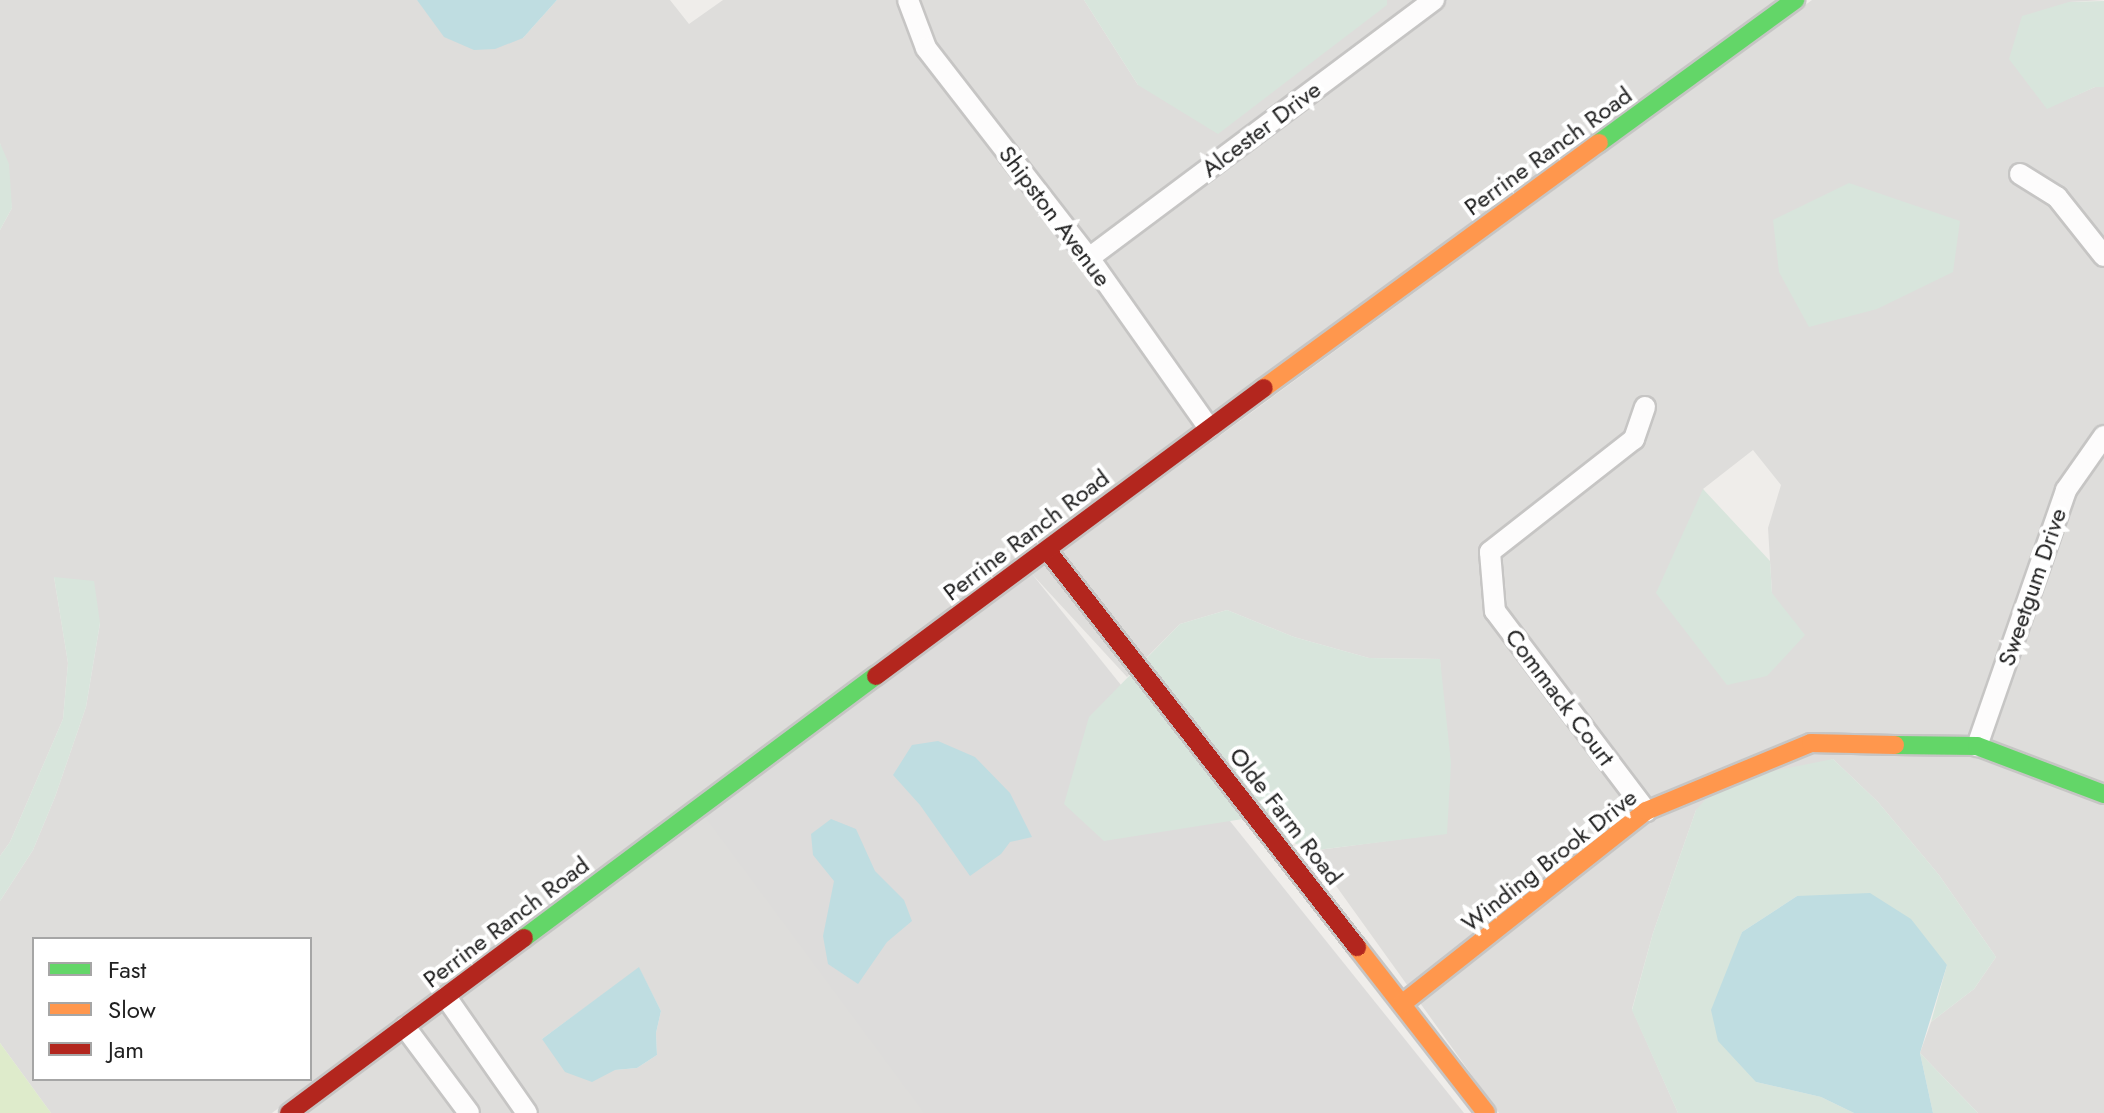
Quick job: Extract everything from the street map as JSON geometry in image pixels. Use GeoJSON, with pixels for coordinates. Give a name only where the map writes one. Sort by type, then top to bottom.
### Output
{"type":"FeatureCollection","features":[{"type":"Feature","properties":{"kind":"street","name":"Shipston Avenue"},"geometry":{"type":"LineString","coordinates":[[908,0],[926,48],[1089,258],[1209,428]]}},
{"type":"Feature","properties":{"kind":"street","name":"Alcester Drive"},"geometry":{"type":"LineString","coordinates":[[1089,258],[1434,0]]}},
{"type":"Feature","properties":{"kind":"street","name":"Perrine Ranch Road"},"geometry":{"type":"LineString","coordinates":[[289,1113],[1209,428],[1795,0]]}},
{"type":"Feature","properties":{"kind":"street"},"geometry":{"type":"LineString","coordinates":[[2020,174],[2057,197],[2104,256]]}},
{"type":"Feature","properties":{"kind":"street","name":"Commack Court"},"geometry":{"type":"LineString","coordinates":[[1645,407],[1634,439],[1490,552],[1495,611],[1646,811]]}},
{"type":"Feature","properties":{"kind":"street","name":"Sweetgum Drive"},"geometry":{"type":"LineString","coordinates":[[1977,746],[2066,490],[2104,436]]}},
{"type":"Feature","properties":{"kind":"street","name":"Olde Farm Road"},"geometry":{"type":"LineString","coordinates":[[1047,550],[1486,1113]]}},
{"type":"Feature","properties":{"kind":"street","name":"Winding Brook Drive"},"geometry":{"type":"LineString","coordinates":[[1403,1003],[1646,811],[1811,743],[1977,746],[2104,794]]}},
{"type":"Feature","properties":{"kind":"street"},"geometry":{"type":"LineString","coordinates":[[446,997],[527,1113]]}},
{"type":"Feature","properties":{"kind":"street"},"geometry":{"type":"LineString","coordinates":[[405,1027],[469,1113]]}},
{"type":"Feature","properties":{"kind":"shaded area"},"geometry":{"type":"Polygon","coordinates":[[[0,0],[417,0],[523,38],[557,0],[670,0],[689,24],[723,0],[1084,0],[1138,85],[1386,5],[1387,0],[1777,0],[272,1113],[51,1113],[0,1043],[0,901],[33,850],[55,797],[86,707],[100,623],[54,577],[68,663],[63,719],[10,842],[0,856],[0,230],[12,208],[0,143],[0,0]]]}},
{"type":"Feature","properties":{"kind":"shaded area"},"geometry":{"type":"Polygon","coordinates":[[[1084,0],[1387,0],[1387,5],[1218,134],[1138,85],[1084,0]]]}},
{"type":"Feature","properties":{"kind":"shaded area"},"geometry":{"type":"Polygon","coordinates":[[[1812,0],[2104,0],[2069,2],[2047,108],[2095,87],[2104,87],[2104,1113],[1978,1113],[1920,1053],[1931,1022],[1974,989],[1996,957],[1939,875],[1878,802],[1833,759],[1696,810],[1653,933],[1632,1009],[1678,1113],[1499,1113],[1311,851],[1447,833],[1440,659],[1369,658],[1294,637],[1227,610],[1180,624],[1127,677],[1032,574],[1812,0]],[[1753,450],[1703,489],[1772,593],[1768,528],[1781,485],[1753,450]]]}},
{"type":"Feature","properties":{"kind":"shaded area"},"geometry":{"type":"Polygon","coordinates":[[[2104,1],[2104,87],[2095,87],[2047,109],[2009,59],[2022,16],[2069,2],[2104,1]]]}},
{"type":"Feature","properties":{"kind":"shaded area"},"geometry":{"type":"Polygon","coordinates":[[[0,143],[9,164],[12,208],[0,230],[0,143]]]}},
{"type":"Feature","properties":{"kind":"shaded area"},"geometry":{"type":"Polygon","coordinates":[[[1849,183],[1960,221],[1953,272],[1877,309],[1809,327],[1779,272],[1773,220],[1849,183]]]}},
{"type":"Feature","properties":{"kind":"shaded area"},"geometry":{"type":"Polygon","coordinates":[[[1703,489],[1770,561],[1772,593],[1805,635],[1767,676],[1727,685],[1656,593],[1703,489]]]}},
{"type":"Feature","properties":{"kind":"shaded area"},"geometry":{"type":"Polygon","coordinates":[[[1032,574],[1464,1113],[924,1113],[699,809],[1032,574]]]}},
{"type":"Feature","properties":{"kind":"shaded area"},"geometry":{"type":"Polygon","coordinates":[[[54,577],[94,581],[100,623],[86,707],[33,850],[0,901],[0,856],[10,842],[63,719],[68,663],[54,577]]]}},
{"type":"Feature","properties":{"kind":"shaded area"},"geometry":{"type":"Polygon","coordinates":[[[1227,610],[1294,637],[1369,658],[1440,659],[1451,763],[1447,834],[1309,851],[1249,818],[1104,841],[1064,804],[1089,717],[1180,624],[1227,610]]]}},
{"type":"Feature","properties":{"kind":"shaded area"},"geometry":{"type":"Polygon","coordinates":[[[1833,759],[1878,802],[1939,875],[1996,957],[1974,989],[1931,1022],[1947,965],[1797,896],[1742,932],[1732,962],[1756,1082],[1821,1097],[1854,1113],[1678,1113],[1632,1010],[1653,933],[1696,810],[1727,775],[1763,773],[1833,759]]]}},
{"type":"Feature","properties":{"kind":"shaded area"},"geometry":{"type":"Polygon","coordinates":[[[710,814],[940,1113],[306,1113],[710,814]],[[639,968],[542,1039],[615,1070],[637,1068],[657,1055],[656,1033],[661,1011],[639,968]]]}},
{"type":"Feature","properties":{"kind":"shaded area"},"geometry":{"type":"Polygon","coordinates":[[[1920,1053],[1976,1111],[1978,1113],[1933,1113],[1920,1053]]]}},
{"type":"Feature","properties":{"kind":"green space"},"geometry":{"type":"Polygon","coordinates":[[[0,1043],[51,1113],[0,1113],[0,1043]]]}},
{"type":"Feature","properties":{"kind":"water"},"geometry":{"type":"Polygon","coordinates":[[[417,0],[557,0],[523,38],[495,49],[474,50],[444,37],[417,0]]]}},
{"type":"Feature","properties":{"kind":"water"},"geometry":{"type":"Polygon","coordinates":[[[938,741],[975,757],[1010,793],[1032,837],[1010,842],[1001,854],[970,876],[920,805],[893,775],[912,745],[938,741]]]}},
{"type":"Feature","properties":{"kind":"water"},"geometry":{"type":"Polygon","coordinates":[[[831,819],[856,829],[875,871],[904,900],[912,921],[887,942],[858,984],[828,964],[823,936],[834,881],[813,855],[811,834],[831,819]]]}},
{"type":"Feature","properties":{"kind":"water"},"geometry":{"type":"Polygon","coordinates":[[[1870,893],[1911,919],[1947,965],[1920,1053],[1933,1113],[1854,1113],[1821,1097],[1756,1082],[1718,1041],[1711,1010],[1742,932],[1797,896],[1870,893]]]}},
{"type":"Feature","properties":{"kind":"water"},"geometry":{"type":"Polygon","coordinates":[[[639,967],[661,1011],[656,1033],[657,1055],[637,1068],[615,1070],[592,1082],[565,1072],[542,1039],[639,967]]]}},
{"type":"Feature","properties":{"kind":"traffic: fast"},"geometry":{"type":"LineString","coordinates":[[1599,143],[1795,0]]}},
{"type":"Feature","properties":{"kind":"traffic: fast"},"geometry":{"type":"LineString","coordinates":[[524,938],[876,676]]}},
{"type":"Feature","properties":{"kind":"traffic: fast"},"geometry":{"type":"LineString","coordinates":[[1895,745],[1977,746],[2104,794]]}},
{"type":"Feature","properties":{"kind":"traffic: slow"},"geometry":{"type":"LineString","coordinates":[[1264,388],[1599,143]]}},
{"type":"Feature","properties":{"kind":"traffic: slow"},"geometry":{"type":"LineString","coordinates":[[1403,1003],[1646,811],[1811,743],[1895,745]]}},
{"type":"Feature","properties":{"kind":"traffic: slow"},"geometry":{"type":"LineString","coordinates":[[1357,947],[1486,1113]]}},
{"type":"Feature","properties":{"kind":"traffic: jam"},"geometry":{"type":"LineString","coordinates":[[876,676],[1264,388]]}},
{"type":"Feature","properties":{"kind":"traffic: jam"},"geometry":{"type":"LineString","coordinates":[[1047,550],[1357,947]]}},
{"type":"Feature","properties":{"kind":"traffic: jam"},"geometry":{"type":"LineString","coordinates":[[289,1113],[524,938]]}}]}
